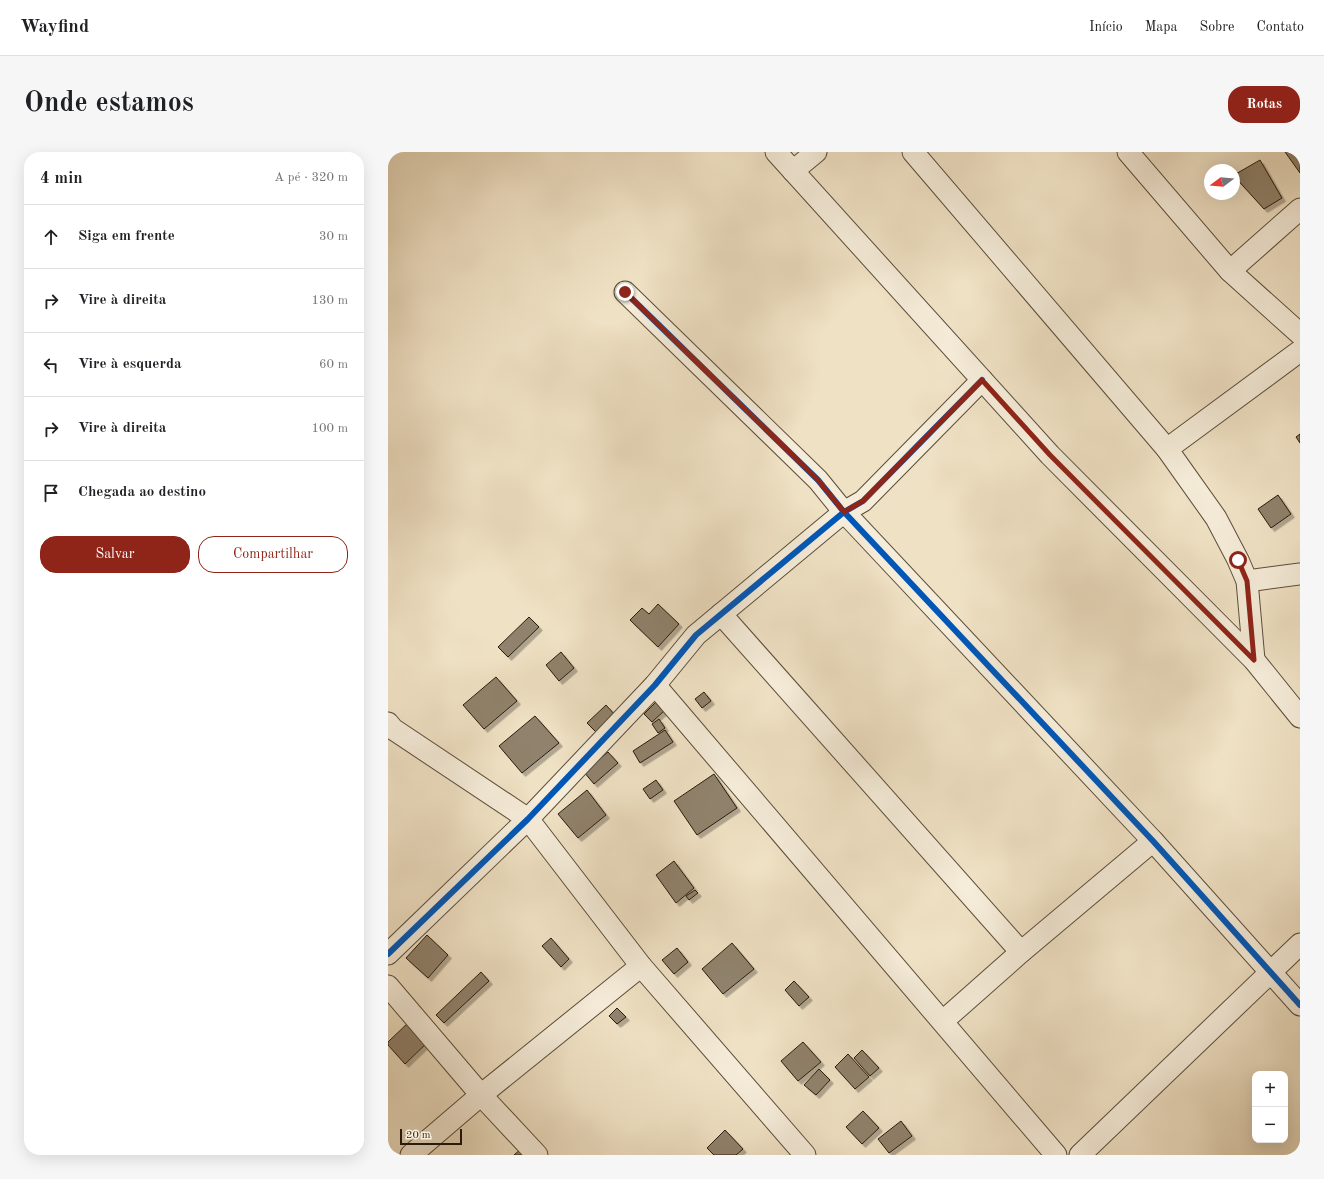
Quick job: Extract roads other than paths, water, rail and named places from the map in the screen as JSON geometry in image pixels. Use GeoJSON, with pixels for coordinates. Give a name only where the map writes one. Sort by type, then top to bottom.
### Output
{"type":"FeatureCollection","features":[{"type":"Feature","properties":{"kind":"street"},"geometry":{"type":"LineString","coordinates":[[776,152],[1050,455],[1254,660],[1300,717]]}},
{"type":"Feature","properties":{"kind":"street"},"geometry":{"type":"LineString","coordinates":[[793,171],[816,152]]}},
{"type":"Feature","properties":{"kind":"street"},"geometry":{"type":"LineString","coordinates":[[913,152],[1167,448],[1216,518],[1247,581],[1254,660]]}},
{"type":"Feature","properties":{"kind":"street"},"geometry":{"type":"LineString","coordinates":[[1128,152],[1230,271],[1300,334]]}},
{"type":"Feature","properties":{"kind":"street"},"geometry":{"type":"LineString","coordinates":[[1230,271],[1300,209]]}},
{"type":"Feature","properties":{"kind":"street"},"geometry":{"type":"LineString","coordinates":[[625,292],[818,480],[844,512],[1153,841],[1300,1005]]}},
{"type":"Feature","properties":{"kind":"street"},"geometry":{"type":"LineString","coordinates":[[1167,448],[1300,351]]}},
{"type":"Feature","properties":{"kind":"street"},"geometry":{"type":"LineString","coordinates":[[388,954],[528,819],[655,685],[696,635],[844,512],[863,501],[982,380]]}},
{"type":"Feature","properties":{"kind":"street"},"geometry":{"type":"LineString","coordinates":[[1247,581],[1300,574]]}},
{"type":"Feature","properties":{"kind":"street"},"geometry":{"type":"LineString","coordinates":[[721,614],[1021,952]]}},
{"type":"Feature","properties":{"kind":"street"},"geometry":{"type":"LineString","coordinates":[[655,685],[1056,1155]]}},
{"type":"Feature","properties":{"kind":"street"},"geometry":{"type":"LineString","coordinates":[[390,728],[528,819],[641,966],[805,1155]]}},
{"type":"Feature","properties":{"kind":"street"},"geometry":{"type":"LineString","coordinates":[[943,1021],[1021,952],[1153,841]]}},
{"type":"Feature","properties":{"kind":"street"},"geometry":{"type":"LineString","coordinates":[[1080,1155],[1300,944]]}},
{"type":"Feature","properties":{"kind":"street"},"geometry":{"type":"LineString","coordinates":[[411,1155],[481,1095],[641,966]]}},
{"type":"Feature","properties":{"kind":"street"},"geometry":{"type":"LineString","coordinates":[[388,986],[481,1095],[537,1155]]}}]}
